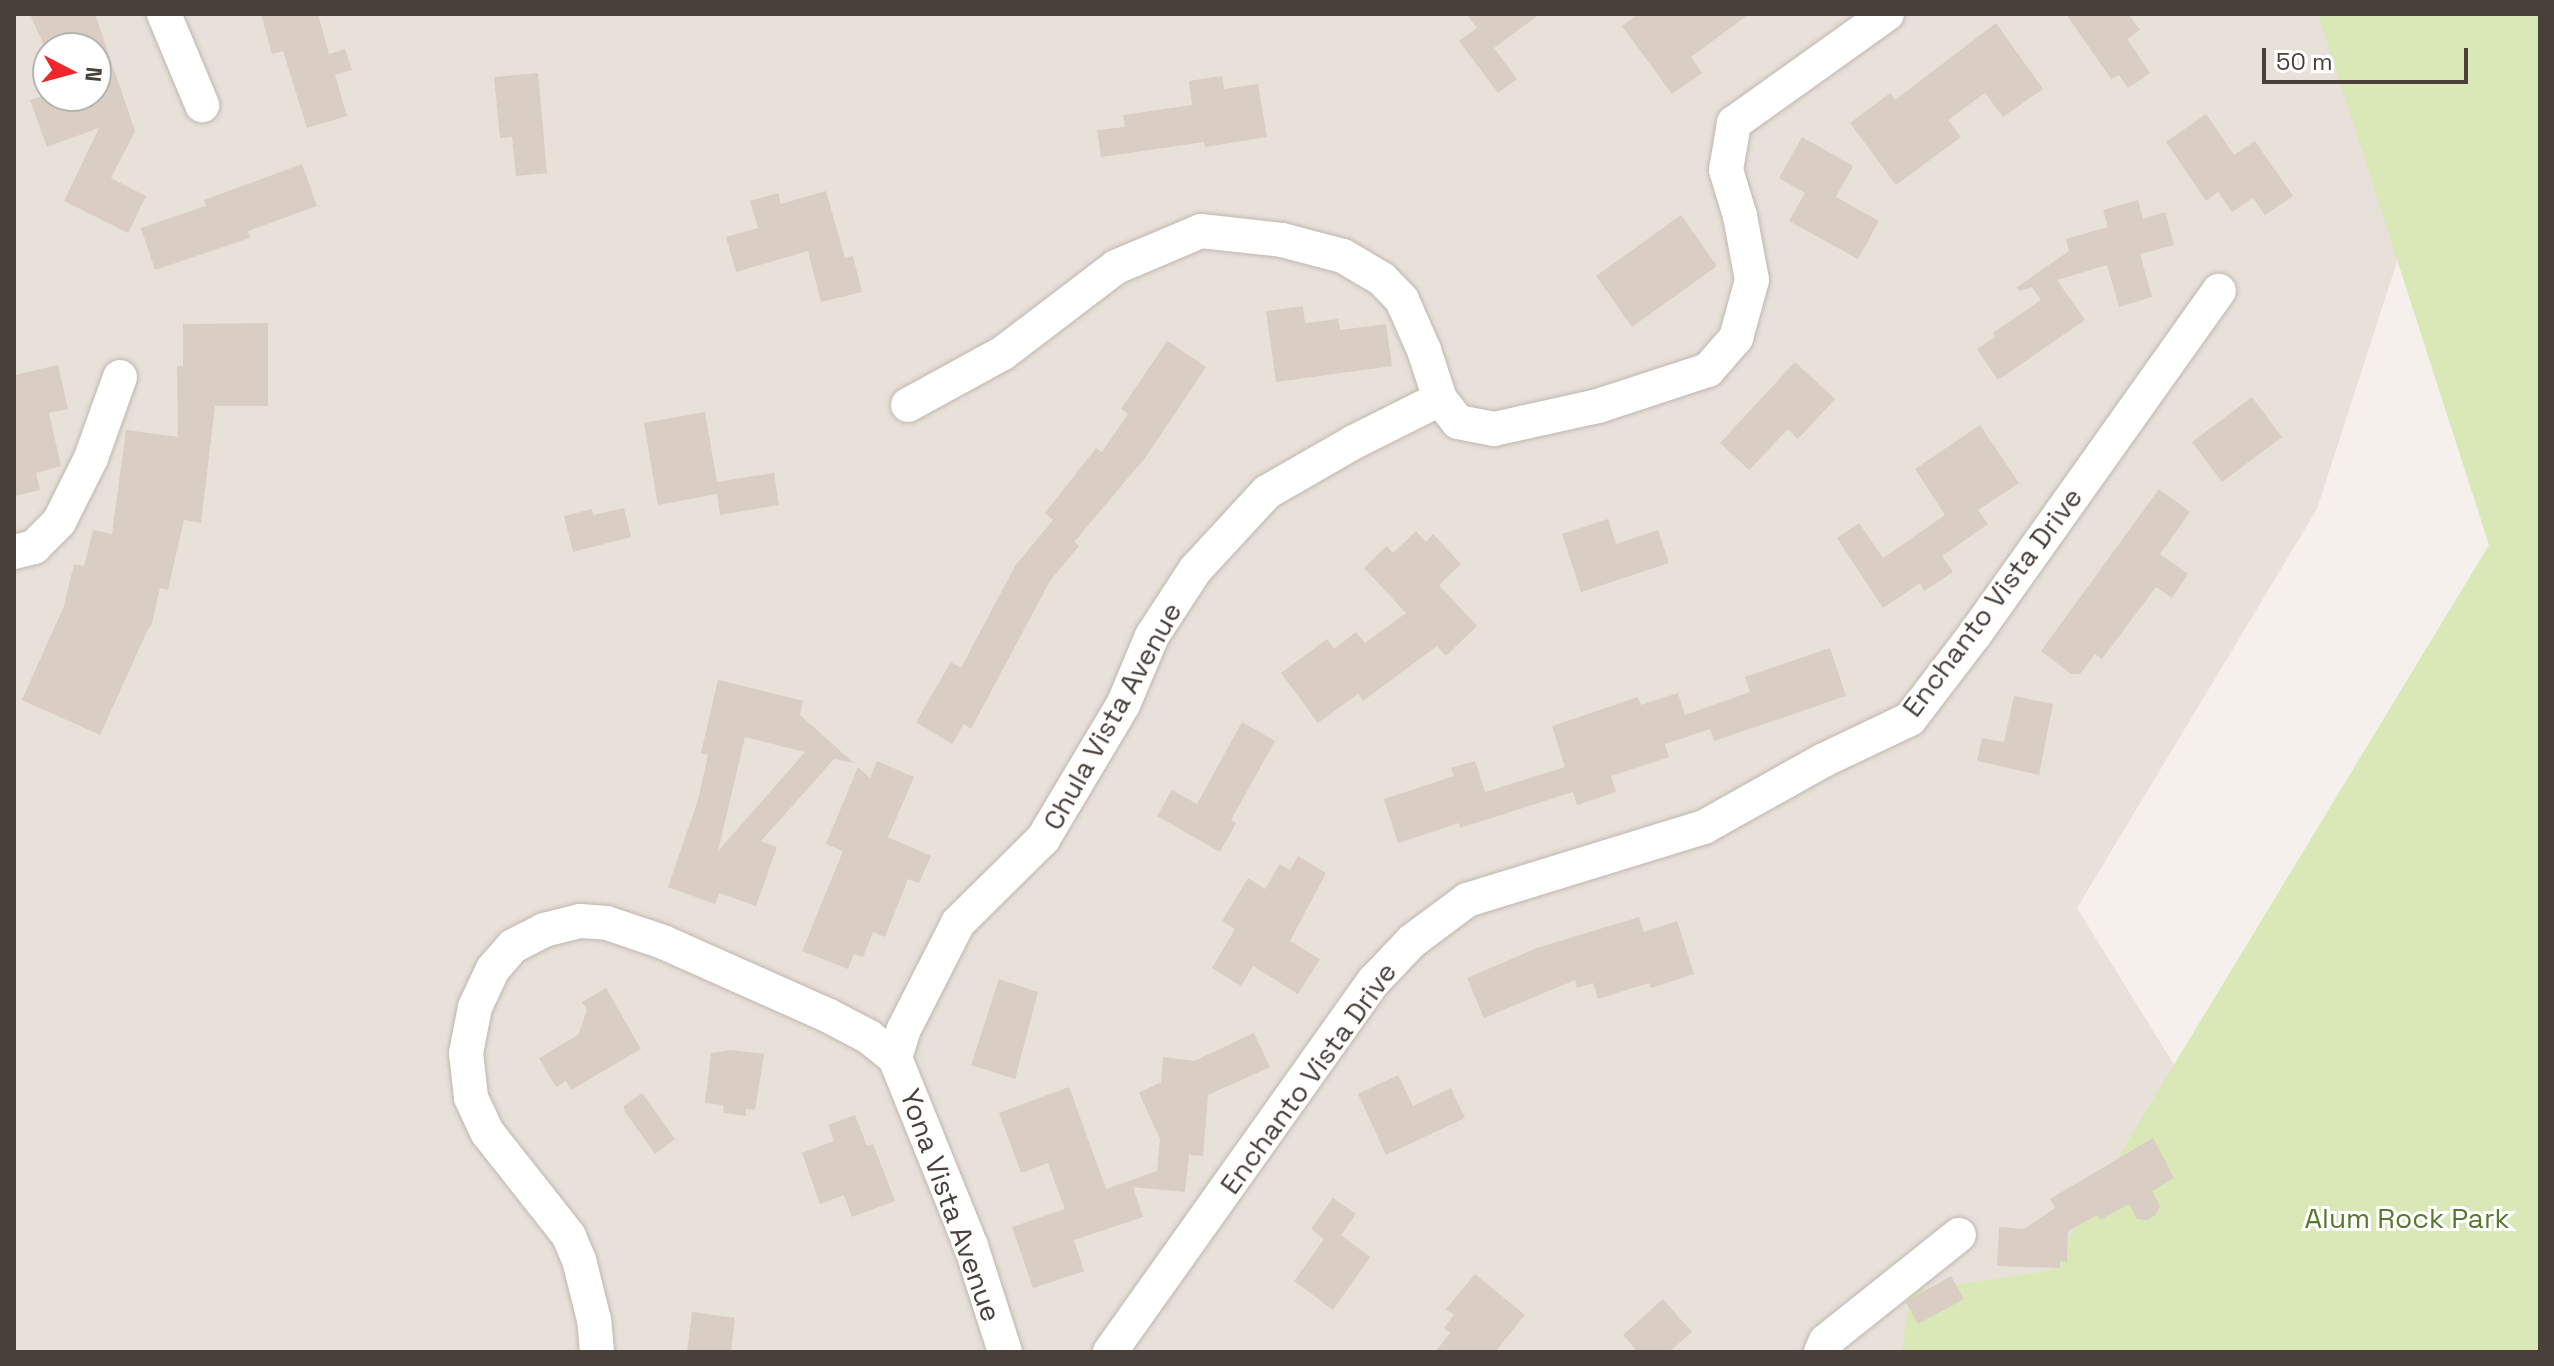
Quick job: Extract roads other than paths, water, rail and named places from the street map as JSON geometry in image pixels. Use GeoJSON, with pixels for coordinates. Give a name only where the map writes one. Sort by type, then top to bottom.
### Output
{"type":"FeatureCollection","features":[{"type":"Feature","properties":{"kind":"street"},"geometry":{"type":"LineString","coordinates":[[164,14],[202,105]]}},
{"type":"Feature","properties":{"kind":"street"},"geometry":{"type":"LineString","coordinates":[[908,405],[1003,353],[1116,267],[1201,231],[1297,244],[1343,256],[1382,279],[1402,300],[1424,350],[1440,399],[1458,422],[1494,429],[1598,406],[1708,370],[1736,338],[1752,280],[1740,216],[1726,170],[1734,123],[1887,14]]}},
{"type":"Feature","properties":{"kind":"street","name":"Enchanto Vista Drive"},"geometry":{"type":"LineString","coordinates":[[1110,1352],[1374,981],[1412,941],[1467,900],[1704,827],[1824,760],[1910,719],[1975,634],[2219,291]]}},
{"type":"Feature","properties":{"kind":"street"},"geometry":{"type":"LineString","coordinates":[[14,552],[34,547],[59,522],[91,458],[120,377]]}},
{"type":"Feature","properties":{"kind":"street","name":"Chula Vista Avenue"},"geometry":{"type":"LineString","coordinates":[[895,1058],[904,1029],[958,923],[1043,839],[1123,705],[1152,636],[1195,570],[1267,492],[1354,442],[1440,399]]}},
{"type":"Feature","properties":{"kind":"street"},"geometry":{"type":"LineString","coordinates":[[597,1352],[591,1305],[569,1236],[487,1132],[471,1097],[466,1053],[475,1007],[493,969],[513,946],[544,930],[580,921],[629,928],[829,1016],[869,1037],[895,1058]]}},
{"type":"Feature","properties":{"kind":"street","name":"Yona Vista Avenue"},"geometry":{"type":"LineString","coordinates":[[895,1058],[971,1246],[1005,1352]]}},
{"type":"Feature","properties":{"kind":"street"},"geometry":{"type":"LineString","coordinates":[[1821,1352],[1826,1341],[1959,1235]]}},
{"type":"Feature","properties":{"kind":"park label","name":"Alum Rock Park"},"geometry":{"type":"Point","coordinates":[2407,1218]}}]}
